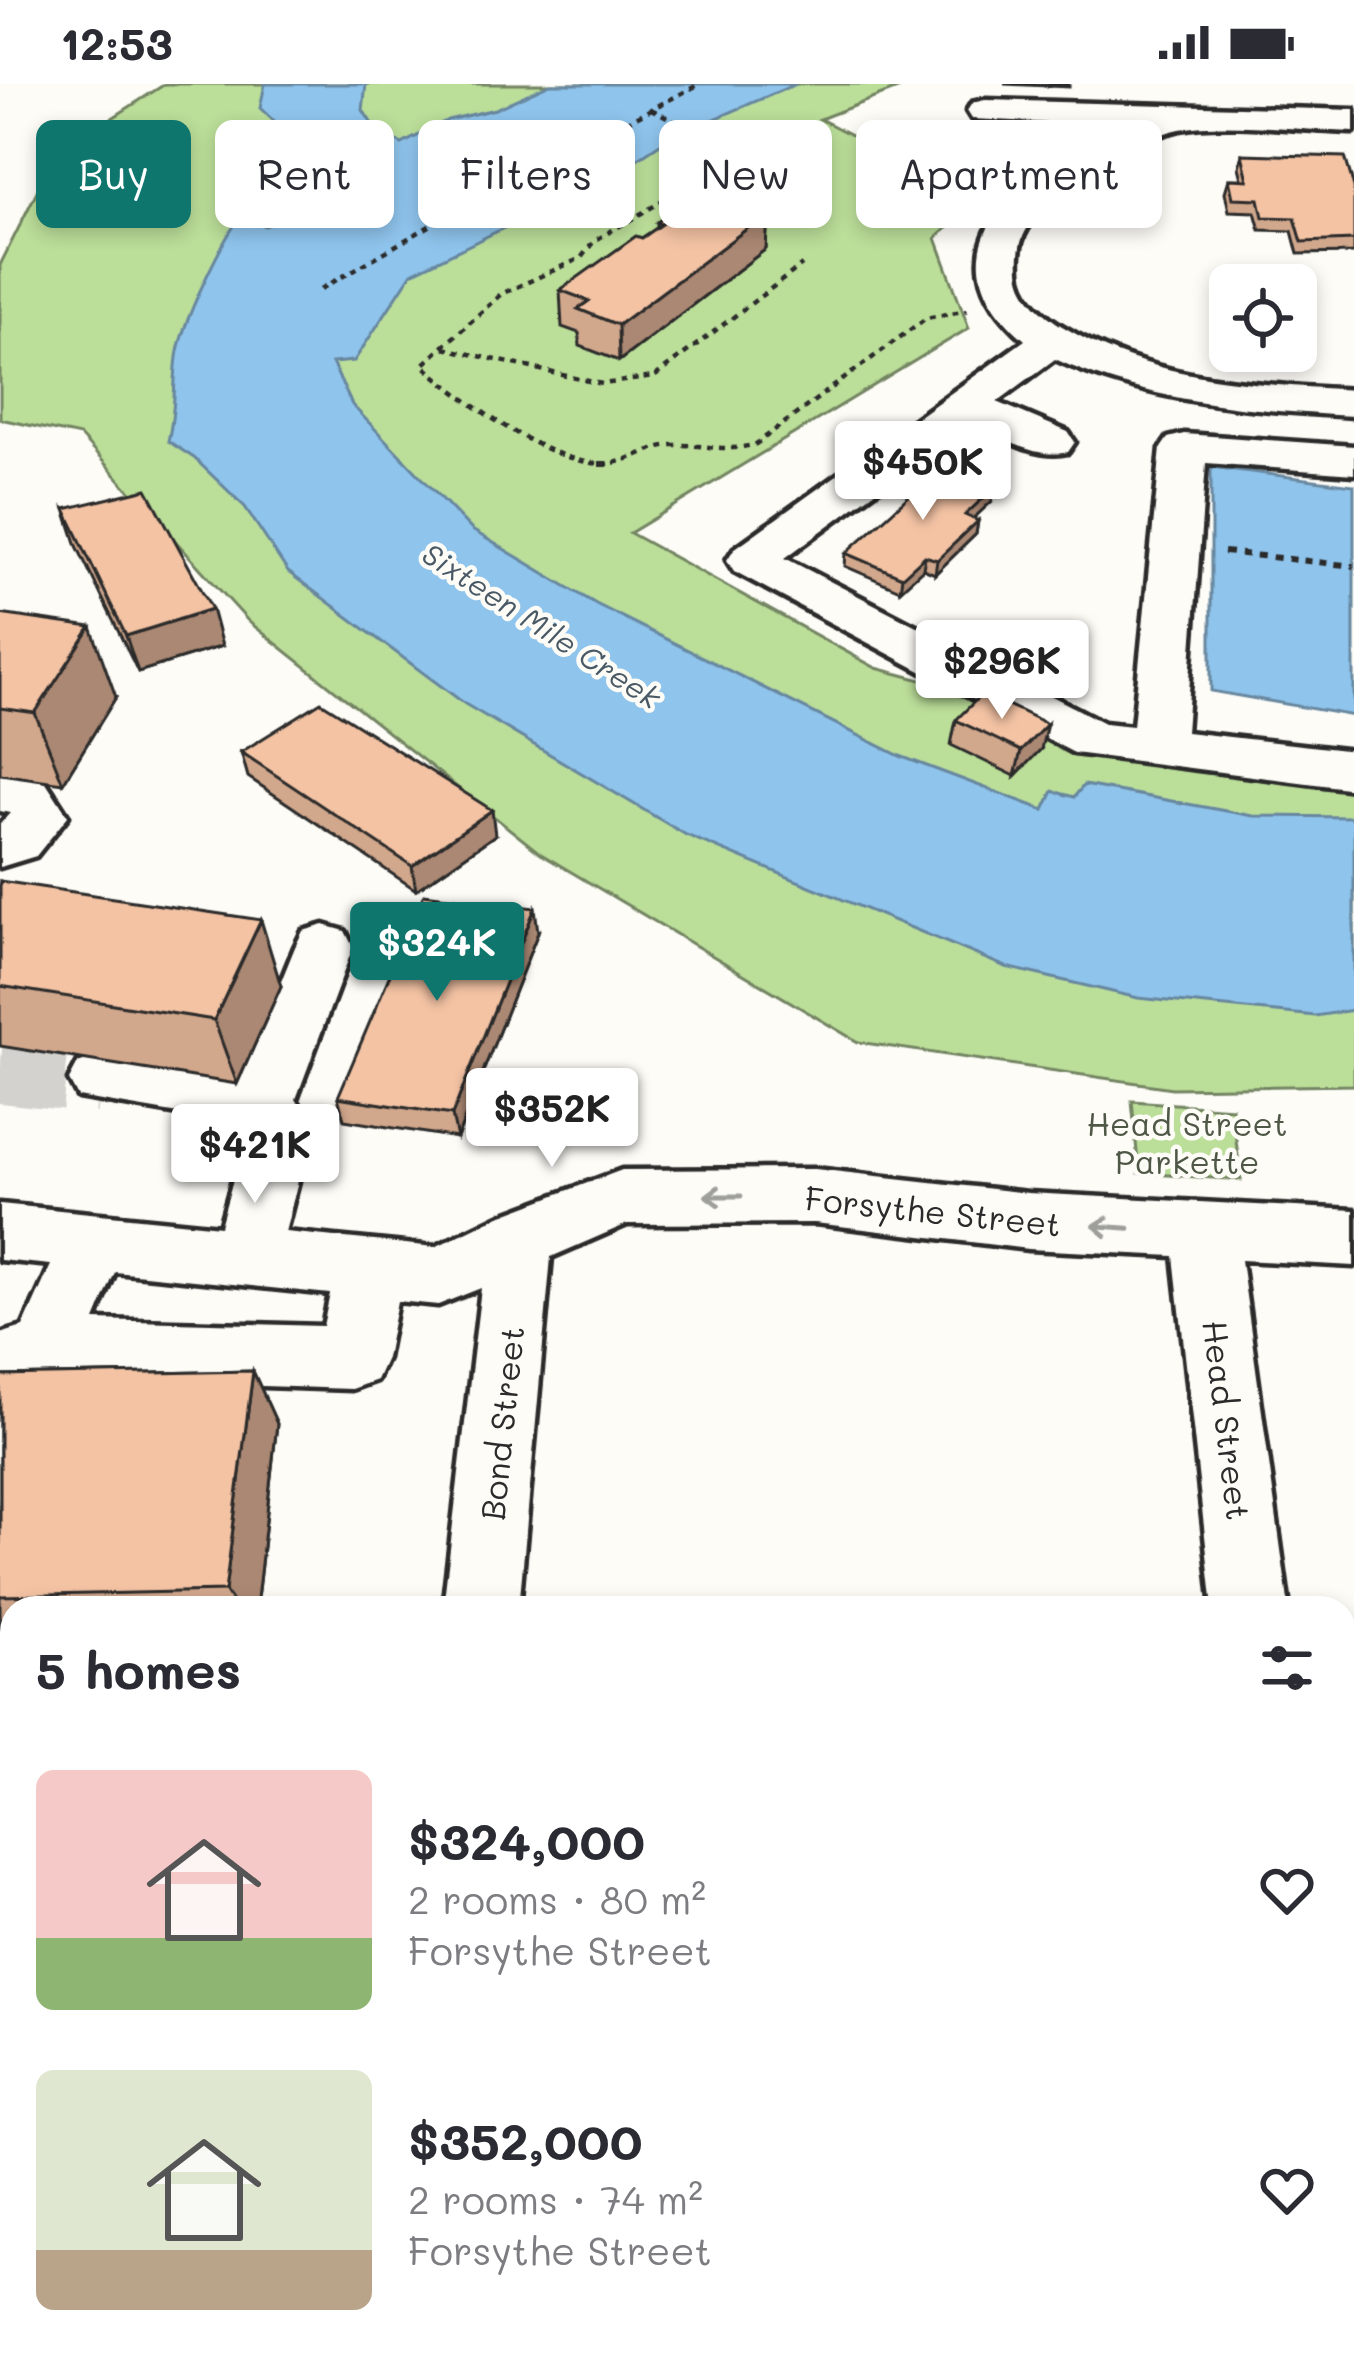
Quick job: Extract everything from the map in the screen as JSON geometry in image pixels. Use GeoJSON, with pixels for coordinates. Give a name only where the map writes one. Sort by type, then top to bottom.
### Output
{"type":"FeatureCollection","features":[{"type":"Feature","properties":{"kind":"street"},"geometry":{"type":"LineString","coordinates":[[985,112],[1354,121]]}},
{"type":"Feature","properties":{"kind":"street"},"geometry":{"type":"LineString","coordinates":[[1192,116],[1165,118],[1141,129],[1013,214],[993,259],[994,278],[1008,303],[1054,339],[1097,362],[1168,385],[1354,403]]}},
{"type":"Feature","properties":{"kind":"street"},"geometry":{"type":"LineString","coordinates":[[1054,339],[752,560],[1093,740],[1354,770]]}},
{"type":"Feature","properties":{"kind":"street"},"geometry":{"type":"LineString","coordinates":[[964,404],[1052,442]]}},
{"type":"Feature","properties":{"kind":"street"},"geometry":{"type":"LineString","coordinates":[[1158,747],[1184,448],[1354,460]]}},
{"type":"Feature","properties":{"kind":"street"},"geometry":{"type":"LineString","coordinates":[[0,792],[26,795],[40,816],[16,842],[0,847]]}},
{"type":"Feature","properties":{"kind":"street"},"geometry":{"type":"LineString","coordinates":[[263,1103],[324,947]]}},
{"type":"Feature","properties":{"kind":"street"},"geometry":{"type":"LineString","coordinates":[[100,1080],[263,1103],[280,1126],[244,1256]]}},
{"type":"Feature","properties":{"kind":"street","name":"Forsythe Street"},"geometry":{"type":"LineString","coordinates":[[0,1232],[438,1276],[622,1197],[815,1196],[1028,1221],[1354,1238]]}},
{"type":"Feature","properties":{"kind":"street","name":"Head Street"},"geometry":{"type":"LineString","coordinates":[[1204,1233],[1249,1596]]}},
{"type":"Feature","properties":{"kind":"street","name":"Bond Street"},"geometry":{"type":"LineString","coordinates":[[482,1596],[520,1237]]}},
{"type":"Feature","properties":{"kind":"street"},"geometry":{"type":"LineString","coordinates":[[24,1357],[95,1241]]}},
{"type":"Feature","properties":{"kind":"street"},"geometry":{"type":"LineString","coordinates":[[24,1357],[351,1358],[369,1269]]}},
{"type":"Feature","properties":{"kind":"path"},"geometry":{"type":"LineString","coordinates":[[321,290],[476,199],[700,84]]}},
{"type":"Feature","properties":{"kind":"path"},"geometry":{"type":"LineString","coordinates":[[650,108],[674,120]]}},
{"type":"Feature","properties":{"kind":"path"},"geometry":{"type":"LineString","coordinates":[[659,204],[594,242],[581,258],[501,294],[423,365],[448,389],[566,456],[603,464],[665,446],[729,453],[756,444],[926,318],[1008,303]]}},
{"type":"Feature","properties":{"kind":"path"},"geometry":{"type":"LineString","coordinates":[[442,347],[602,384],[654,377],[802,266]]}},
{"type":"Feature","properties":{"kind":"path"},"geometry":{"type":"LineString","coordinates":[[1221,551],[1354,566]]}},
{"type":"Feature","properties":{"kind":"green space"},"geometry":{"type":"Polygon","coordinates":[[[165,84],[910,84],[822,120],[659,120],[659,228],[832,228],[832,125],[856,137],[856,228],[947,228],[936,238],[969,328],[630,533],[876,668],[1134,736],[1354,774],[1354,1085],[1172,1088],[858,1042],[541,854],[249,622],[80,436],[0,419],[0,265],[36,193],[36,228],[191,228],[191,120],[109,120],[165,84]]]}},
{"type":"Feature","properties":{"kind":"green space","name":"Head Street Parkette"},"geometry":{"type":"Polygon","coordinates":[[[1132,1101],[1232,1108],[1241,1180],[1139,1173],[1132,1101]]]}},
{"type":"Feature","properties":{"kind":"water"},"geometry":{"type":"Polygon","coordinates":[[[265,84],[366,84],[363,110],[370,120],[273,120],[260,108],[265,84]]]}},
{"type":"Feature","properties":{"kind":"water"},"geometry":{"type":"Polygon","coordinates":[[[550,84],[796,84],[712,120],[659,120],[659,145],[635,160],[635,120],[448,120],[495,109],[550,84]]]}},
{"type":"Feature","properties":{"kind":"water","name":"Sixteen Mile Creek"},"geometry":{"type":"Polygon","coordinates":[[[418,136],[418,228],[504,228],[412,273],[354,361],[332,363],[352,405],[472,530],[596,604],[900,756],[1044,810],[1053,791],[1074,797],[1084,785],[1253,816],[1354,817],[1354,1010],[1315,1016],[1138,998],[1006,967],[686,835],[465,704],[288,572],[245,507],[194,458],[168,441],[180,343],[234,228],[394,228],[394,140],[402,144],[418,136]]]}},
{"type":"Feature","properties":{"kind":"water"},"geometry":{"type":"Polygon","coordinates":[[[1211,467],[1354,485],[1354,716],[1211,691],[1211,467]]]}},
{"type":"Feature","properties":{"kind":"building"},"geometry":{"type":"Polygon","coordinates":[[[1242,154],[1345,157],[1354,187],[1354,240],[1302,242],[1295,218],[1263,217],[1259,199],[1233,198],[1229,179],[1248,180],[1242,154]]]}},
{"type":"Feature","properties":{"kind":"building"},"geometry":{"type":"Polygon","coordinates":[[[659,226],[748,228],[618,325],[578,309],[589,301],[560,290],[636,236],[642,238],[659,226]]]}},
{"type":"Feature","properties":{"kind":"building"},"geometry":{"type":"Polygon","coordinates":[[[941,467],[994,488],[965,515],[978,521],[937,560],[925,556],[902,577],[846,553],[941,467]]]}},
{"type":"Feature","properties":{"kind":"building"},"geometry":{"type":"Polygon","coordinates":[[[147,489],[212,609],[126,636],[65,509],[147,489]]]}},
{"type":"Feature","properties":{"kind":"building"},"geometry":{"type":"Polygon","coordinates":[[[0,614],[91,627],[35,713],[0,708],[0,614]]]}},
{"type":"Feature","properties":{"kind":"building"},"geometry":{"type":"Polygon","coordinates":[[[983,693],[1047,724],[1021,751],[956,720],[983,693]]]}},
{"type":"Feature","properties":{"kind":"building"},"geometry":{"type":"Polygon","coordinates":[[[321,702],[492,810],[412,866],[241,752],[321,702]]]}},
{"type":"Feature","properties":{"kind":"building"},"geometry":{"type":"Polygon","coordinates":[[[0,881],[261,920],[214,1020],[0,986],[0,881]]]}},
{"type":"Feature","properties":{"kind":"building"},"geometry":{"type":"Polygon","coordinates":[[[424,894],[535,908],[452,1115],[338,1097],[424,894]]]}},
{"type":"Feature","properties":{"kind":"building"},"geometry":{"type":"Polygon","coordinates":[[[253,1371],[225,1591],[0,1596],[0,1376],[253,1371]]]}},
{"type":"Feature","properties":{"kind":"tunnel"},"geometry":{"type":"LineString","coordinates":[[0,1070],[100,1080]]}}]}
